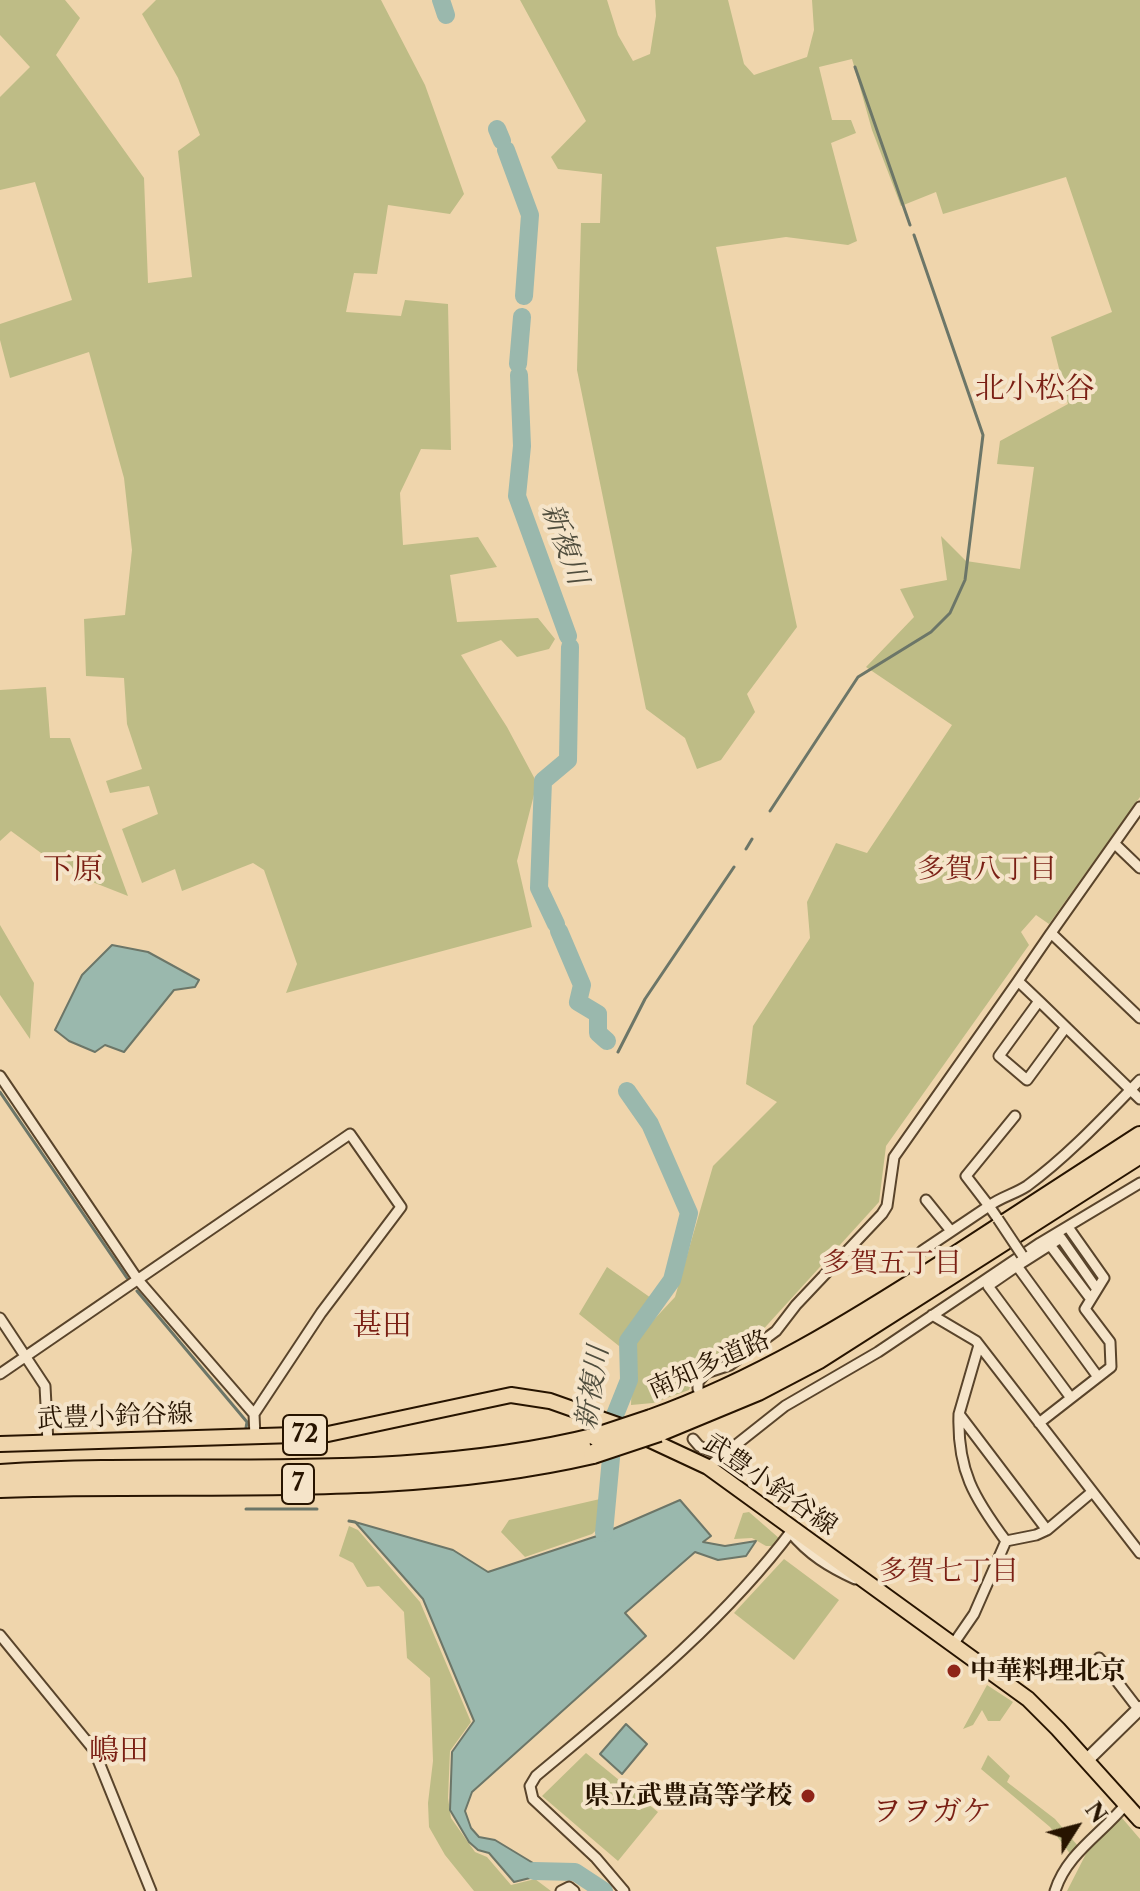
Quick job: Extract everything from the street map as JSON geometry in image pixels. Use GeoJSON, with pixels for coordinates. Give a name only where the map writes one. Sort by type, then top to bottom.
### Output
{"type":"FeatureCollection","features":[{"type":"Feature","properties":{"kind":"highway","name":"南知多道路"},"geometry":{"type":"LineString","coordinates":[[655,1426],[810,1347],[1140,1136]]}},
{"type":"Feature","properties":{"kind":"highway","name":"南知多道路"},"geometry":{"type":"LineString","coordinates":[[0,1474],[163,1469],[346,1470],[402,1466],[512,1455],[655,1426],[758,1391],[819,1359],[1140,1154]]}},
{"type":"Feature","properties":{"kind":"highway","name":"南知多道路"},"geometry":{"type":"LineString","coordinates":[[0,1488],[96,1484],[380,1483],[459,1478],[548,1464],[597,1437]]}},
{"type":"Feature","properties":{"kind":"main road","name":"武豊小鈴谷線"},"geometry":{"type":"LineString","coordinates":[[0,1444],[343,1432],[511,1395],[550,1401],[597,1437],[618,1425],[708,1467],[792,1531],[954,1643],[1028,1699],[1140,1820]]}},
{"type":"Feature","properties":{"kind":"street"},"geometry":{"type":"LineString","coordinates":[[698,1389],[698,1382],[706,1373],[730,1365],[776,1331],[796,1305],[882,1214],[887,1206],[894,1157],[1140,807]]}},
{"type":"Feature","properties":{"kind":"street"},"geometry":{"type":"LineString","coordinates":[[1115,844],[1140,868]]}},
{"type":"Feature","properties":{"kind":"street"},"geometry":{"type":"LineString","coordinates":[[1051,933],[1140,1018]]}},
{"type":"Feature","properties":{"kind":"street"},"geometry":{"type":"LineString","coordinates":[[1018,981],[1140,1099]]}},
{"type":"Feature","properties":{"kind":"street"},"geometry":{"type":"LineString","coordinates":[[1039,1001],[999,1056],[1027,1080],[1066,1027]]}},
{"type":"Feature","properties":{"kind":"street"},"geometry":{"type":"LineString","coordinates":[[0,1076],[138,1280],[254,1414]]}},
{"type":"Feature","properties":{"kind":"street"},"geometry":{"type":"LineString","coordinates":[[922,1251],[999,1198],[1023,1188],[1048,1170],[1140,1080]]}},
{"type":"Feature","properties":{"kind":"street"},"geometry":{"type":"LineString","coordinates":[[1015,1116],[966,1176],[1022,1255]]}},
{"type":"Feature","properties":{"kind":"street"},"geometry":{"type":"LineString","coordinates":[[0,1374],[350,1134],[401,1207],[321,1313],[254,1414],[255,1437]]}},
{"type":"Feature","properties":{"kind":"street"},"geometry":{"type":"LineString","coordinates":[[708,1467],[785,1406],[878,1352],[1022,1255],[1140,1183]]}},
{"type":"Feature","properties":{"kind":"street"},"geometry":{"type":"LineString","coordinates":[[926,1200],[951,1231]]}},
{"type":"Feature","properties":{"kind":"street"},"geometry":{"type":"LineString","coordinates":[[1039,1423],[1111,1367],[1110,1342],[1085,1309],[1104,1278],[1068,1227]]}},
{"type":"Feature","properties":{"kind":"street"},"geometry":{"type":"LineString","coordinates":[[1071,1398],[988,1286],[1061,1238],[1096,1288]]}},
{"type":"Feature","properties":{"kind":"street"},"geometry":{"type":"LineString","coordinates":[[1050,1245],[1090,1298]]}},
{"type":"Feature","properties":{"kind":"street"},"geometry":{"type":"LineString","coordinates":[[1017,1266],[1098,1377]]}},
{"type":"Feature","properties":{"kind":"street"},"geometry":{"type":"LineString","coordinates":[[932,1315],[979,1345],[1140,1553]]}},
{"type":"Feature","properties":{"kind":"street"},"geometry":{"type":"LineString","coordinates":[[0,1318],[45,1386],[48,1443]]}},
{"type":"Feature","properties":{"kind":"street"},"geometry":{"type":"LineString","coordinates":[[979,1345],[959,1414],[958,1444],[966,1476],[980,1505],[1006,1541]]}},
{"type":"Feature","properties":{"kind":"street"},"geometry":{"type":"LineString","coordinates":[[959,1414],[1047,1530]]}},
{"type":"Feature","properties":{"kind":"street"},"geometry":{"type":"LineString","coordinates":[[693,1439],[699,1446],[721,1455]]}},
{"type":"Feature","properties":{"kind":"street"},"geometry":{"type":"LineString","coordinates":[[1006,1541],[1047,1530],[1092,1492]]}},
{"type":"Feature","properties":{"kind":"street"},"geometry":{"type":"LineString","coordinates":[[624,1891],[596,1858],[533,1799],[530,1786],[536,1776],[627,1701],[734,1599],[792,1531]]}},
{"type":"Feature","properties":{"kind":"street"},"geometry":{"type":"LineString","coordinates":[[954,1643],[974,1614],[1006,1541]]}},
{"type":"Feature","properties":{"kind":"street"},"geometry":{"type":"LineString","coordinates":[[0,1635],[81,1730],[94,1750],[151,1891]]}},
{"type":"Feature","properties":{"kind":"street"},"geometry":{"type":"LineString","coordinates":[[1087,1760],[1140,1709],[1099,1658]]}},
{"type":"Feature","properties":{"kind":"street"},"geometry":{"type":"LineString","coordinates":[[1055,1891],[1059,1879],[1077,1852],[1126,1804]]}},
{"type":"Feature","properties":{"kind":"street"},"geometry":{"type":"LineString","coordinates":[[561,1891],[569,1887],[574,1891]]}},
{"type":"Feature","properties":{"kind":"shaded area"},"geometry":{"type":"Polygon","coordinates":[[[0,0],[65,0],[80,18],[56,55],[144,178],[148,283],[192,277],[178,151],[200,135],[178,78],[142,14],[156,0],[381,0],[425,85],[464,194],[450,214],[388,205],[377,274],[354,273],[346,312],[401,316],[405,300],[448,304],[451,450],[421,449],[400,493],[403,545],[478,537],[497,567],[450,575],[457,622],[538,618],[555,639],[549,649],[517,657],[501,640],[461,655],[507,727],[537,783],[517,861],[532,927],[286,993],[297,964],[264,870],[253,863],[182,891],[175,869],[142,883],[122,829],[158,814],[149,786],[110,793],[106,781],[142,769],[127,724],[124,678],[86,676],[84,619],[125,615],[132,550],[124,478],[89,352],[10,378],[0,340],[0,324],[72,300],[35,182],[0,190],[0,97],[30,67],[0,35],[0,0]]]}},
{"type":"Feature","properties":{"kind":"shaded area"},"geometry":{"type":"Polygon","coordinates":[[[520,0],[607,0],[618,35],[633,61],[650,54],[656,16],[655,0],[728,0],[744,64],[754,75],[807,57],[814,30],[812,0],[1140,0],[1140,797],[1049,924],[1036,915],[1021,932],[1029,945],[886,1146],[879,1202],[759,1334],[726,1360],[696,1370],[689,1390],[653,1403],[631,1405],[633,1342],[675,1297],[713,1166],[777,1102],[746,1084],[753,1026],[810,938],[807,902],[836,843],[867,853],[952,725],[866,667],[914,617],[900,589],[947,580],[941,536],[966,561],[1020,569],[1034,467],[997,464],[1000,441],[1068,404],[1051,337],[1112,312],[1066,177],[943,214],[936,192],[901,206],[872,130],[852,59],[819,67],[832,120],[851,120],[856,133],[831,143],[857,241],[848,245],[786,237],[716,247],[797,627],[747,694],[755,712],[721,760],[697,769],[685,738],[646,709],[577,370],[581,223],[600,223],[602,174],[558,169],[551,157],[586,121],[520,0]]]}},
{"type":"Feature","properties":{"kind":"shaded area"},"geometry":{"type":"Polygon","coordinates":[[[46,687],[50,738],[70,738],[128,896],[67,872],[11,831],[0,841],[0,690],[46,687]]]}},
{"type":"Feature","properties":{"kind":"shaded area"},"geometry":{"type":"Polygon","coordinates":[[[0,925],[34,983],[30,1039],[0,995],[0,925]]]}},
{"type":"Feature","properties":{"kind":"shaded area"},"geometry":{"type":"Polygon","coordinates":[[[607,1267],[651,1298],[619,1346],[579,1314],[607,1267]]]}},
{"type":"Feature","properties":{"kind":"shaded area"},"geometry":{"type":"Polygon","coordinates":[[[600,1499],[601,1526],[592,1534],[525,1557],[501,1532],[509,1520],[600,1499]]]}},
{"type":"Feature","properties":{"kind":"shaded area"},"geometry":{"type":"Polygon","coordinates":[[[749,1512],[780,1539],[776,1546],[766,1546],[752,1538],[734,1539],[743,1513],[749,1512]]]}},
{"type":"Feature","properties":{"kind":"shaded area"},"geometry":{"type":"Polygon","coordinates":[[[349,1526],[358,1530],[420,1602],[471,1722],[450,1751],[448,1798],[451,1818],[475,1852],[487,1857],[511,1885],[535,1879],[551,1891],[474,1891],[445,1855],[429,1827],[428,1803],[433,1761],[430,1678],[407,1658],[404,1612],[379,1586],[367,1587],[353,1563],[339,1556],[349,1526]]]}},
{"type":"Feature","properties":{"kind":"shaded area"},"geometry":{"type":"Polygon","coordinates":[[[784,1559],[839,1600],[794,1660],[734,1613],[784,1559]]]}},
{"type":"Feature","properties":{"kind":"shaded area"},"geometry":{"type":"Polygon","coordinates":[[[987,1685],[1013,1702],[1000,1721],[988,1721],[982,1710],[973,1725],[963,1729],[987,1685]]]}},
{"type":"Feature","properties":{"kind":"shaded area"},"geometry":{"type":"Polygon","coordinates":[[[586,1753],[658,1812],[618,1861],[542,1796],[586,1753]]]}},
{"type":"Feature","properties":{"kind":"shaded area"},"geometry":{"type":"Polygon","coordinates":[[[988,1755],[1010,1776],[1007,1782],[1055,1819],[1078,1846],[1071,1855],[1050,1827],[981,1769],[988,1755]]]}},
{"type":"Feature","properties":{"kind":"shaded area"},"geometry":{"type":"Polygon","coordinates":[[[1122,1818],[1140,1839],[1140,1891],[1067,1891],[1090,1846],[1122,1818]]]}},
{"type":"Feature","properties":{"kind":"water"},"geometry":{"type":"Polygon","coordinates":[[[112,945],[148,952],[199,980],[195,987],[174,990],[124,1052],[105,1045],[95,1052],[69,1041],[55,1030],[82,975],[112,945]]]}},
{"type":"Feature","properties":{"kind":"water"},"geometry":{"type":"Polygon","coordinates":[[[680,1500],[711,1536],[703,1542],[725,1546],[756,1541],[746,1556],[718,1560],[695,1552],[625,1613],[646,1636],[472,1792],[465,1811],[471,1828],[479,1837],[495,1840],[538,1866],[530,1878],[514,1882],[489,1853],[478,1850],[469,1842],[450,1810],[452,1752],[474,1721],[423,1599],[355,1522],[453,1550],[488,1572],[597,1536],[680,1500]]]}},
{"type":"Feature","properties":{"kind":"water"},"geometry":{"type":"Polygon","coordinates":[[[626,1724],[647,1744],[622,1774],[600,1754],[626,1724]]]}},
{"type":"Feature","properties":{"kind":"waterway","name":"新複川"},"geometry":{"type":"LineString","coordinates":[[441,0],[446,15]]}},
{"type":"Feature","properties":{"kind":"waterway"},"geometry":{"type":"LineString","coordinates":[[855,67],[910,225]]}},
{"type":"Feature","properties":{"kind":"waterway","name":"新複川"},"geometry":{"type":"LineString","coordinates":[[497,129],[502,141]]}},
{"type":"Feature","properties":{"kind":"waterway","name":"新複川"},"geometry":{"type":"LineString","coordinates":[[506,150],[530,215],[524,296]]}},
{"type":"Feature","properties":{"kind":"waterway"},"geometry":{"type":"LineString","coordinates":[[770,811],[858,677],[931,632],[950,613],[965,580],[983,435],[914,235]]}},
{"type":"Feature","properties":{"kind":"waterway","name":"新複川"},"geometry":{"type":"LineString","coordinates":[[518,364],[522,317]]}},
{"type":"Feature","properties":{"kind":"waterway","name":"新複川"},"geometry":{"type":"LineString","coordinates":[[519,375],[522,446],[517,496],[568,636]]}},
{"type":"Feature","properties":{"kind":"waterway","name":"新複川"},"geometry":{"type":"LineString","coordinates":[[556,924],[539,888],[543,781],[568,760],[570,647]]}},
{"type":"Feature","properties":{"kind":"waterway"},"geometry":{"type":"LineString","coordinates":[[746,849],[752,839]]}},
{"type":"Feature","properties":{"kind":"waterway"},"geometry":{"type":"LineString","coordinates":[[618,1052],[645,999],[734,867]]}},
{"type":"Feature","properties":{"kind":"waterway","name":"新複川"},"geometry":{"type":"LineString","coordinates":[[559,931],[582,985],[578,1002],[598,1014],[598,1033],[607,1041]]}},
{"type":"Feature","properties":{"kind":"waterway","name":"新複川"},"geometry":{"type":"LineString","coordinates":[[604,1533],[615,1415],[629,1380],[628,1341],[672,1280],[689,1213],[650,1124],[627,1091]]}},
{"type":"Feature","properties":{"kind":"waterway"},"geometry":{"type":"LineString","coordinates":[[0,1092],[127,1278]]}},
{"type":"Feature","properties":{"kind":"waterway"},"geometry":{"type":"LineString","coordinates":[[137,1291],[247,1422],[246,1428]]}},
{"type":"Feature","properties":{"kind":"waterway"},"geometry":{"type":"LineString","coordinates":[[246,1509],[317,1509]]}},
{"type":"Feature","properties":{"kind":"waterway"},"geometry":{"type":"LineString","coordinates":[[349,1521],[355,1522]]}},
{"type":"Feature","properties":{"kind":"waterway"},"geometry":{"type":"LineString","coordinates":[[534,1871],[575,1872],[604,1891]]}},
{"type":"Feature","properties":{"kind":"place","name":"中華料理北京"},"geometry":{"type":"Point","coordinates":[954,1671]}},
{"type":"Feature","properties":{"kind":"place","name":"県立武豊高等学校"},"geometry":{"type":"Point","coordinates":[808,1796]}},
{"type":"Feature","properties":{"kind":"district","name":"北小松谷"},"geometry":{"type":"Point","coordinates":[1035,389]}},
{"type":"Feature","properties":{"kind":"district","name":"下原"},"geometry":{"type":"Point","coordinates":[73,870]}},
{"type":"Feature","properties":{"kind":"district","name":"多賀八丁目"},"geometry":{"type":"Point","coordinates":[987,870]}},
{"type":"Feature","properties":{"kind":"district","name":"多賀五丁目"},"geometry":{"type":"Point","coordinates":[892,1264]}},
{"type":"Feature","properties":{"kind":"district","name":"甚田"},"geometry":{"type":"Point","coordinates":[382,1326]}},
{"type":"Feature","properties":{"kind":"district","name":"多賀七丁目"},"geometry":{"type":"Point","coordinates":[949,1572]}},
{"type":"Feature","properties":{"kind":"district","name":"嶋田"},"geometry":{"type":"Point","coordinates":[119,1751]}},
{"type":"Feature","properties":{"kind":"district","name":"ヲヲガケ"},"geometry":{"type":"Point","coordinates":[932,1812]}}]}
